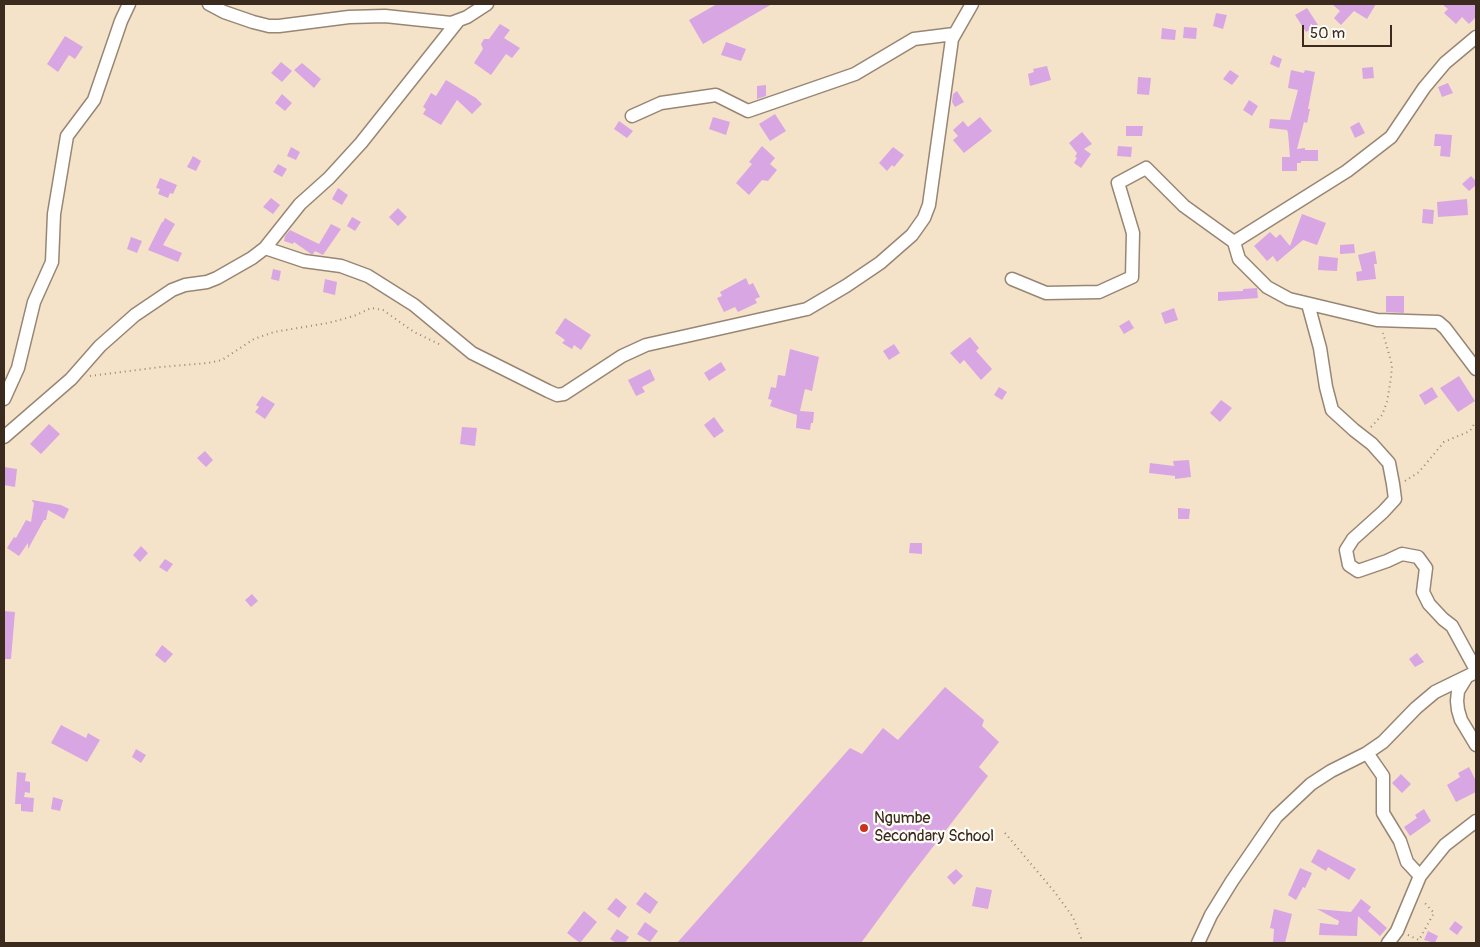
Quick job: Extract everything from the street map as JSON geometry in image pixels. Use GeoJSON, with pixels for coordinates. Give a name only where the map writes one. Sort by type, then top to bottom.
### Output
{"type":"FeatureCollection","features":[{"type":"Feature","properties":{"kind":"street"},"geometry":{"type":"LineString","coordinates":[[4,399],[18,368],[34,302],[52,262],[54,214],[67,136],[94,100],[117,30],[129,4]]}},
{"type":"Feature","properties":{"kind":"street"},"geometry":{"type":"LineString","coordinates":[[209,4],[224,12],[269,26],[349,16],[385,16],[451,24],[487,4]]}},
{"type":"Feature","properties":{"kind":"street"},"geometry":{"type":"LineString","coordinates":[[265,248],[314,263],[341,266],[368,276],[419,309],[472,353],[548,391],[557,395],[564,394],[622,356],[646,345],[807,308],[846,286],[880,262],[912,234],[924,218],[928,205],[954,34],[972,4]]}},
{"type":"Feature","properties":{"kind":"street"},"geometry":{"type":"LineString","coordinates":[[4,437],[71,379],[116,331],[135,315],[176,288],[207,282],[217,278],[252,258],[265,248],[300,204],[324,183],[361,143],[458,21]]}},
{"type":"Feature","properties":{"kind":"street"},"geometry":{"type":"LineString","coordinates":[[632,116],[661,103],[716,95],[748,111],[855,74],[914,39],[954,34]]}},
{"type":"Feature","properties":{"kind":"street"},"geometry":{"type":"LineString","coordinates":[[1234,242],[1347,171],[1391,137],[1424,88],[1445,63],[1476,36]]}},
{"type":"Feature","properties":{"kind":"street"},"geometry":{"type":"LineString","coordinates":[[1012,280],[1046,293],[1099,292],[1132,277],[1133,232],[1118,183],[1146,168],[1184,206],[1234,242],[1239,259],[1267,287],[1289,299],[1377,320],[1438,322],[1445,328],[1476,369]]}},
{"type":"Feature","properties":{"kind":"street"},"geometry":{"type":"LineString","coordinates":[[1308,304],[1320,348],[1326,387],[1332,410],[1360,436],[1372,444],[1389,463],[1393,484],[1395,499],[1353,539],[1346,550],[1349,565],[1358,571],[1402,554],[1418,556],[1426,568],[1423,592],[1429,604],[1443,620],[1452,626],[1473,674]]}},
{"type":"Feature","properties":{"kind":"street"},"geometry":{"type":"LineString","coordinates":[[1473,674],[1458,691],[1458,710],[1461,720],[1476,745]]}},
{"type":"Feature","properties":{"kind":"street"},"geometry":{"type":"LineString","coordinates":[[1198,943],[1210,915],[1276,817],[1311,784],[1383,742],[1416,708],[1435,692],[1473,674]]}},
{"type":"Feature","properties":{"kind":"street"},"geometry":{"type":"LineString","coordinates":[[1367,753],[1383,776],[1383,813],[1400,841],[1407,862],[1420,876]]}},
{"type":"Feature","properties":{"kind":"street"},"geometry":{"type":"LineString","coordinates":[[1388,943],[1397,931],[1420,876],[1445,845],[1476,821]]}},
{"type":"Feature","properties":{"kind":"path"},"geometry":{"type":"LineString","coordinates":[[71,379],[161,366],[208,363],[222,360],[254,339],[274,332],[328,323],[354,316],[371,308],[383,310],[414,332],[443,346]]}},
{"type":"Feature","properties":{"kind":"path"},"geometry":{"type":"LineString","coordinates":[[1360,436],[1382,415],[1387,402],[1391,378],[1392,365],[1387,344],[1377,320]]}},
{"type":"Feature","properties":{"kind":"path"},"geometry":{"type":"LineString","coordinates":[[1393,484],[1408,480],[1419,472],[1444,442],[1470,431],[1476,421]]}},
{"type":"Feature","properties":{"kind":"path"},"geometry":{"type":"LineString","coordinates":[[1005,833],[1073,917],[1083,943]]}},
{"type":"Feature","properties":{"kind":"path"},"geometry":{"type":"LineString","coordinates":[[1397,931],[1419,940],[1434,913],[1414,892]]}},
{"type":"Feature","properties":{"kind":"building"},"geometry":{"type":"Polygon","coordinates":[[[717,4],[772,4],[703,44],[689,20],[717,4]]]}},
{"type":"Feature","properties":{"kind":"building"},"geometry":{"type":"Polygon","coordinates":[[[1332,4],[1376,4],[1367,19],[1354,11],[1341,25],[1334,18],[1340,11],[1332,4]]]}},
{"type":"Feature","properties":{"kind":"building"},"geometry":{"type":"Polygon","coordinates":[[[1442,4],[1476,4],[1476,17],[1469,24],[1462,17],[1456,24],[1444,13],[1448,9],[1442,4]]]}},
{"type":"Feature","properties":{"kind":"building"},"geometry":{"type":"Polygon","coordinates":[[[1307,8],[1318,25],[1306,32],[1295,15],[1307,8]]]}},
{"type":"Feature","properties":{"kind":"building"},"geometry":{"type":"Polygon","coordinates":[[[1216,13],[1227,15],[1223,29],[1213,26],[1216,13]]]}},
{"type":"Feature","properties":{"kind":"building"},"geometry":{"type":"Polygon","coordinates":[[[500,24],[510,30],[504,38],[520,48],[512,58],[506,54],[491,75],[474,63],[483,49],[481,44],[484,39],[489,39],[500,24]]]}},
{"type":"Feature","properties":{"kind":"building"},"geometry":{"type":"Polygon","coordinates":[[[1184,27],[1197,28],[1196,39],[1183,38],[1184,27]]]}},
{"type":"Feature","properties":{"kind":"building"},"geometry":{"type":"Polygon","coordinates":[[[1162,28],[1176,30],[1175,40],[1161,39],[1162,28]]]}},
{"type":"Feature","properties":{"kind":"building"},"geometry":{"type":"Polygon","coordinates":[[[65,36],[83,47],[75,59],[69,55],[58,72],[47,64],[65,36]]]}},
{"type":"Feature","properties":{"kind":"building"},"geometry":{"type":"Polygon","coordinates":[[[726,42],[746,49],[741,61],[721,55],[726,42]]]}},
{"type":"Feature","properties":{"kind":"building"},"geometry":{"type":"Polygon","coordinates":[[[1273,55],[1282,59],[1279,68],[1270,64],[1273,55]]]}},
{"type":"Feature","properties":{"kind":"building"},"geometry":{"type":"Polygon","coordinates":[[[281,62],[292,71],[282,82],[271,73],[281,62]]]}},
{"type":"Feature","properties":{"kind":"building"},"geometry":{"type":"Polygon","coordinates":[[[302,63],[321,79],[314,88],[294,70],[302,63]]]}},
{"type":"Feature","properties":{"kind":"building"},"geometry":{"type":"Polygon","coordinates":[[[1047,66],[1051,80],[1030,86],[1028,74],[1034,72],[1033,69],[1047,66]]]}},
{"type":"Feature","properties":{"kind":"building"},"geometry":{"type":"Polygon","coordinates":[[[1373,67],[1374,78],[1363,79],[1362,68],[1373,67]]]}},
{"type":"Feature","properties":{"kind":"building"},"geometry":{"type":"Polygon","coordinates":[[[1230,70],[1239,76],[1232,85],[1223,79],[1230,70]]]}},
{"type":"Feature","properties":{"kind":"building"},"geometry":{"type":"Polygon","coordinates":[[[1291,70],[1304,73],[1305,70],[1315,72],[1307,123],[1304,122],[1297,149],[1318,150],[1318,161],[1301,161],[1301,163],[1297,163],[1297,171],[1282,171],[1282,157],[1290,157],[1288,133],[1287,130],[1269,128],[1270,119],[1290,120],[1298,90],[1288,88],[1291,70]]]}},
{"type":"Feature","properties":{"kind":"building"},"geometry":{"type":"Polygon","coordinates":[[[1138,77],[1151,78],[1149,95],[1137,94],[1138,77]]]}},
{"type":"Feature","properties":{"kind":"building"},"geometry":{"type":"Polygon","coordinates":[[[446,80],[476,98],[482,104],[472,114],[457,100],[441,125],[423,114],[426,109],[423,107],[431,93],[436,96],[446,80]]]}},
{"type":"Feature","properties":{"kind":"building"},"geometry":{"type":"Polygon","coordinates":[[[1448,83],[1453,93],[1442,97],[1438,87],[1448,83]]]}},
{"type":"Feature","properties":{"kind":"building"},"geometry":{"type":"Polygon","coordinates":[[[766,85],[766,96],[757,99],[757,86],[766,85]]]}},
{"type":"Feature","properties":{"kind":"building"},"geometry":{"type":"Polygon","coordinates":[[[957,91],[964,102],[955,107],[952,102],[953,94],[957,91]]]}},
{"type":"Feature","properties":{"kind":"building"},"geometry":{"type":"Polygon","coordinates":[[[282,94],[292,103],[285,111],[275,103],[282,94]]]}},
{"type":"Feature","properties":{"kind":"building"},"geometry":{"type":"Polygon","coordinates":[[[1249,100],[1258,106],[1252,116],[1243,110],[1249,100]]]}},
{"type":"Feature","properties":{"kind":"building"},"geometry":{"type":"Polygon","coordinates":[[[775,114],[786,131],[770,141],[759,124],[775,114]]]}},
{"type":"Feature","properties":{"kind":"building"},"geometry":{"type":"Polygon","coordinates":[[[713,117],[730,122],[726,135],[709,129],[713,117]]]}},
{"type":"Feature","properties":{"kind":"building"},"geometry":{"type":"Polygon","coordinates":[[[980,117],[992,131],[964,153],[953,140],[958,136],[953,130],[963,121],[968,127],[980,117]]]}},
{"type":"Feature","properties":{"kind":"building"},"geometry":{"type":"Polygon","coordinates":[[[619,121],[633,131],[627,138],[614,129],[619,121]]]}},
{"type":"Feature","properties":{"kind":"building"},"geometry":{"type":"Polygon","coordinates":[[[1359,122],[1365,133],[1355,138],[1350,127],[1359,122]]]}},
{"type":"Feature","properties":{"kind":"building"},"geometry":{"type":"Polygon","coordinates":[[[1126,126],[1143,126],[1142,136],[1126,136],[1126,126]]]}},
{"type":"Feature","properties":{"kind":"building"},"geometry":{"type":"Polygon","coordinates":[[[1082,132],[1092,144],[1084,149],[1091,154],[1081,168],[1074,163],[1077,153],[1069,143],[1082,132]]]}},
{"type":"Feature","properties":{"kind":"building"},"geometry":{"type":"Polygon","coordinates":[[[1435,134],[1452,135],[1450,157],[1440,156],[1441,146],[1434,146],[1435,134]]]}},
{"type":"Feature","properties":{"kind":"building"},"geometry":{"type":"Polygon","coordinates":[[[762,146],[775,158],[770,164],[777,170],[768,181],[762,180],[749,195],[736,183],[752,164],[749,162],[762,146]]]}},
{"type":"Feature","properties":{"kind":"building"},"geometry":{"type":"Polygon","coordinates":[[[1118,146],[1132,147],[1131,157],[1117,156],[1118,146]]]}},
{"type":"Feature","properties":{"kind":"building"},"geometry":{"type":"Polygon","coordinates":[[[291,147],[300,152],[296,160],[287,156],[291,147]]]}},
{"type":"Feature","properties":{"kind":"building"},"geometry":{"type":"Polygon","coordinates":[[[893,147],[904,155],[894,167],[892,165],[887,171],[879,163],[893,147]]]}},
{"type":"Feature","properties":{"kind":"building"},"geometry":{"type":"Polygon","coordinates":[[[193,156],[201,161],[196,171],[187,167],[193,156]]]}},
{"type":"Feature","properties":{"kind":"building"},"geometry":{"type":"Polygon","coordinates":[[[278,164],[287,169],[282,177],[273,172],[278,164]]]}},
{"type":"Feature","properties":{"kind":"building"},"geometry":{"type":"Polygon","coordinates":[[[1471,176],[1476,181],[1476,185],[1469,191],[1462,184],[1471,176]]]}},
{"type":"Feature","properties":{"kind":"building"},"geometry":{"type":"Polygon","coordinates":[[[160,178],[177,185],[173,194],[170,193],[168,198],[158,194],[160,189],[156,188],[160,178]]]}},
{"type":"Feature","properties":{"kind":"building"},"geometry":{"type":"Polygon","coordinates":[[[338,188],[348,195],[342,205],[332,199],[338,188]]]}},
{"type":"Feature","properties":{"kind":"building"},"geometry":{"type":"Polygon","coordinates":[[[271,198],[280,205],[273,214],[263,207],[271,198]]]}},
{"type":"Feature","properties":{"kind":"building"},"geometry":{"type":"Polygon","coordinates":[[[1467,199],[1468,215],[1438,217],[1437,202],[1467,199]]]}},
{"type":"Feature","properties":{"kind":"building"},"geometry":{"type":"Polygon","coordinates":[[[398,208],[407,217],[398,226],[389,217],[398,208]]]}},
{"type":"Feature","properties":{"kind":"building"},"geometry":{"type":"Polygon","coordinates":[[[1423,209],[1434,210],[1433,224],[1422,223],[1423,209]]]}},
{"type":"Feature","properties":{"kind":"building"},"geometry":{"type":"Polygon","coordinates":[[[1302,214],[1326,223],[1317,245],[1303,240],[1277,262],[1273,256],[1267,261],[1254,246],[1270,232],[1276,238],[1280,234],[1290,246],[1302,214]]]}},
{"type":"Feature","properties":{"kind":"building"},"geometry":{"type":"Polygon","coordinates":[[[352,217],[361,222],[355,231],[347,226],[352,217]]]}},
{"type":"Feature","properties":{"kind":"building"},"geometry":{"type":"Polygon","coordinates":[[[165,218],[175,224],[163,245],[182,253],[178,262],[148,250],[165,218]]]}},
{"type":"Feature","properties":{"kind":"building"},"geometry":{"type":"Polygon","coordinates":[[[331,224],[341,229],[323,255],[315,251],[311,254],[294,242],[293,244],[284,241],[285,236],[290,230],[319,244],[331,224]]]}},
{"type":"Feature","properties":{"kind":"building"},"geometry":{"type":"Polygon","coordinates":[[[131,237],[142,241],[137,253],[127,249],[131,237]]]}},
{"type":"Feature","properties":{"kind":"building"},"geometry":{"type":"Polygon","coordinates":[[[1354,244],[1355,253],[1340,254],[1340,245],[1354,244]]]}},
{"type":"Feature","properties":{"kind":"building"},"geometry":{"type":"Polygon","coordinates":[[[1375,251],[1377,264],[1374,264],[1376,279],[1357,281],[1356,272],[1362,271],[1358,255],[1375,251]]]}},
{"type":"Feature","properties":{"kind":"building"},"geometry":{"type":"Polygon","coordinates":[[[1319,256],[1338,258],[1337,271],[1318,270],[1319,256]]]}},
{"type":"Feature","properties":{"kind":"building"},"geometry":{"type":"Polygon","coordinates":[[[273,269],[281,271],[279,281],[271,279],[273,269]]]}},
{"type":"Feature","properties":{"kind":"building"},"geometry":{"type":"Polygon","coordinates":[[[746,278],[749,285],[753,283],[760,297],[755,299],[757,303],[738,312],[735,307],[724,312],[717,298],[722,296],[720,292],[746,278]]]}},
{"type":"Feature","properties":{"kind":"building"},"geometry":{"type":"Polygon","coordinates":[[[325,279],[337,282],[335,295],[323,292],[325,279]]]}},
{"type":"Feature","properties":{"kind":"building"},"geometry":{"type":"Polygon","coordinates":[[[1257,288],[1258,298],[1218,301],[1218,292],[1243,291],[1243,289],[1257,288]]]}},
{"type":"Feature","properties":{"kind":"building"},"geometry":{"type":"Polygon","coordinates":[[[1386,296],[1404,296],[1404,313],[1386,312],[1386,296]]]}},
{"type":"Feature","properties":{"kind":"building"},"geometry":{"type":"Polygon","coordinates":[[[1174,308],[1178,320],[1165,324],[1161,313],[1174,308]]]}},
{"type":"Feature","properties":{"kind":"building"},"geometry":{"type":"Polygon","coordinates":[[[565,318],[591,335],[581,350],[574,345],[572,349],[562,343],[565,340],[555,333],[565,318]]]}},
{"type":"Feature","properties":{"kind":"building"},"geometry":{"type":"Polygon","coordinates":[[[1129,320],[1134,328],[1124,334],[1119,326],[1129,320]]]}},
{"type":"Feature","properties":{"kind":"building"},"geometry":{"type":"Polygon","coordinates":[[[970,337],[979,348],[976,351],[992,369],[981,380],[964,360],[960,364],[950,353],[970,337]]]}},
{"type":"Feature","properties":{"kind":"building"},"geometry":{"type":"Polygon","coordinates":[[[894,344],[900,353],[889,360],[883,351],[894,344]]]}},
{"type":"Feature","properties":{"kind":"building"},"geometry":{"type":"Polygon","coordinates":[[[790,349],[819,357],[812,391],[805,389],[800,411],[814,412],[810,430],[796,428],[797,415],[770,406],[772,400],[768,399],[771,387],[776,388],[778,375],[785,376],[790,349]]]}},
{"type":"Feature","properties":{"kind":"building"},"geometry":{"type":"Polygon","coordinates":[[[721,362],[726,370],[709,381],[704,373],[721,362]]]}},
{"type":"Feature","properties":{"kind":"building"},"geometry":{"type":"Polygon","coordinates":[[[650,369],[655,380],[642,387],[645,392],[636,396],[628,380],[650,369]]]}},
{"type":"Feature","properties":{"kind":"building"},"geometry":{"type":"Polygon","coordinates":[[[1459,376],[1475,401],[1458,412],[1440,388],[1459,376]]]}},
{"type":"Feature","properties":{"kind":"building"},"geometry":{"type":"Polygon","coordinates":[[[999,387],[1007,392],[1002,400],[994,395],[999,387]]]}},
{"type":"Feature","properties":{"kind":"building"},"geometry":{"type":"Polygon","coordinates":[[[1432,387],[1438,397],[1425,405],[1419,395],[1432,387]]]}},
{"type":"Feature","properties":{"kind":"building"},"geometry":{"type":"Polygon","coordinates":[[[262,396],[275,404],[265,419],[255,412],[259,407],[256,405],[262,396]]]}},
{"type":"Feature","properties":{"kind":"building"},"geometry":{"type":"Polygon","coordinates":[[[1221,400],[1232,408],[1220,422],[1210,413],[1221,400]]]}},
{"type":"Feature","properties":{"kind":"building"},"geometry":{"type":"Polygon","coordinates":[[[714,417],[724,431],[714,438],[704,425],[714,417]]]}},
{"type":"Feature","properties":{"kind":"building"},"geometry":{"type":"Polygon","coordinates":[[[49,424],[60,434],[41,454],[30,444],[49,424]]]}},
{"type":"Feature","properties":{"kind":"building"},"geometry":{"type":"Polygon","coordinates":[[[462,427],[477,428],[475,446],[460,444],[462,427]]]}},
{"type":"Feature","properties":{"kind":"building"},"geometry":{"type":"Polygon","coordinates":[[[205,451],[213,460],[206,467],[197,458],[205,451]]]}},
{"type":"Feature","properties":{"kind":"building"},"geometry":{"type":"Polygon","coordinates":[[[1189,460],[1191,477],[1175,479],[1175,476],[1149,473],[1150,463],[1174,466],[1173,461],[1189,460]]]}},
{"type":"Feature","properties":{"kind":"building"},"geometry":{"type":"Polygon","coordinates":[[[4,467],[17,469],[15,487],[4,485],[4,467]]]}},
{"type":"Feature","properties":{"kind":"building"},"geometry":{"type":"Polygon","coordinates":[[[32,500],[61,505],[69,509],[64,519],[48,510],[46,520],[44,520],[28,549],[28,543],[19,556],[7,548],[14,537],[16,538],[26,520],[31,522],[34,503],[32,500]]]}},
{"type":"Feature","properties":{"kind":"building"},"geometry":{"type":"Polygon","coordinates":[[[1178,508],[1190,509],[1189,519],[1178,519],[1178,508]]]}},
{"type":"Feature","properties":{"kind":"building"},"geometry":{"type":"Polygon","coordinates":[[[910,543],[922,543],[922,554],[909,553],[910,543]]]}},
{"type":"Feature","properties":{"kind":"building"},"geometry":{"type":"Polygon","coordinates":[[[141,546],[148,553],[140,562],[133,555],[141,546]]]}},
{"type":"Feature","properties":{"kind":"building"},"geometry":{"type":"Polygon","coordinates":[[[165,559],[173,564],[167,572],[159,567],[165,559]]]}},
{"type":"Feature","properties":{"kind":"building"},"geometry":{"type":"Polygon","coordinates":[[[252,594],[258,601],[251,607],[245,600],[252,594]]]}},
{"type":"Feature","properties":{"kind":"building"},"geometry":{"type":"Polygon","coordinates":[[[4,611],[15,612],[11,659],[4,659],[4,611]]]}},
{"type":"Feature","properties":{"kind":"building"},"geometry":{"type":"Polygon","coordinates":[[[162,645],[173,654],[165,663],[155,655],[162,645]]]}},
{"type":"Feature","properties":{"kind":"building"},"geometry":{"type":"Polygon","coordinates":[[[1417,653],[1424,662],[1415,667],[1409,659],[1417,653]]]}},
{"type":"Feature","properties":{"kind":"building","name":"Ngumbe Secondary School"},"geometry":{"type":"Polygon","coordinates":[[[945,687],[984,720],[982,726],[999,742],[979,767],[988,776],[861,943],[677,943],[850,748],[862,754],[883,728],[898,740],[945,687]]]}},
{"type":"Feature","properties":{"kind":"building"},"geometry":{"type":"Polygon","coordinates":[[[61,725],[86,738],[88,733],[100,740],[87,762],[51,743],[61,725]]]}},
{"type":"Feature","properties":{"kind":"building"},"geometry":{"type":"Polygon","coordinates":[[[136,749],[146,755],[141,763],[132,757],[136,749]]]}},
{"type":"Feature","properties":{"kind":"building"},"geometry":{"type":"Polygon","coordinates":[[[1469,767],[1476,781],[1476,792],[1456,802],[1447,785],[1460,777],[1458,773],[1469,767]]]}},
{"type":"Feature","properties":{"kind":"building"},"geometry":{"type":"Polygon","coordinates":[[[17,772],[26,773],[25,781],[30,782],[30,793],[25,792],[24,797],[34,798],[33,812],[21,811],[21,804],[15,804],[17,772]]]}},
{"type":"Feature","properties":{"kind":"building"},"geometry":{"type":"Polygon","coordinates":[[[1401,774],[1411,784],[1402,793],[1392,783],[1401,774]]]}},
{"type":"Feature","properties":{"kind":"building"},"geometry":{"type":"Polygon","coordinates":[[[53,797],[63,800],[60,811],[51,809],[53,797]]]}},
{"type":"Feature","properties":{"kind":"building"},"geometry":{"type":"Polygon","coordinates":[[[1424,809],[1431,821],[1410,836],[1404,827],[1417,818],[1415,815],[1424,809]]]}},
{"type":"Feature","properties":{"kind":"building"},"geometry":{"type":"Polygon","coordinates":[[[1318,849],[1356,869],[1349,880],[1328,867],[1326,871],[1311,862],[1318,849]]]}},
{"type":"Feature","properties":{"kind":"building"},"geometry":{"type":"Polygon","coordinates":[[[1300,868],[1312,873],[1305,888],[1303,887],[1296,900],[1288,895],[1300,868]]]}},
{"type":"Feature","properties":{"kind":"building"},"geometry":{"type":"Polygon","coordinates":[[[956,869],[963,876],[954,885],[947,877],[956,869]]]}},
{"type":"Feature","properties":{"kind":"building"},"geometry":{"type":"Polygon","coordinates":[[[976,887],[992,890],[988,909],[972,906],[976,887]]]}},
{"type":"Feature","properties":{"kind":"building"},"geometry":{"type":"Polygon","coordinates":[[[645,892],[658,902],[650,914],[636,904],[645,892]]]}},
{"type":"Feature","properties":{"kind":"building"},"geometry":{"type":"Polygon","coordinates":[[[616,898],[627,907],[619,918],[607,909],[616,898]]]}},
{"type":"Feature","properties":{"kind":"building"},"geometry":{"type":"Polygon","coordinates":[[[1361,899],[1371,907],[1368,911],[1387,928],[1380,936],[1358,916],[1357,936],[1319,935],[1320,923],[1338,925],[1339,921],[1317,909],[1351,912],[1361,899]]]}},
{"type":"Feature","properties":{"kind":"building"},"geometry":{"type":"Polygon","coordinates":[[[1274,909],[1292,914],[1285,943],[1273,943],[1274,929],[1270,928],[1274,909]]]}},
{"type":"Feature","properties":{"kind":"building"},"geometry":{"type":"Polygon","coordinates":[[[584,911],[597,922],[580,943],[567,933],[584,911]]]}},
{"type":"Feature","properties":{"kind":"building"},"geometry":{"type":"Polygon","coordinates":[[[1455,921],[1463,927],[1457,935],[1449,929],[1455,921]]]}},
{"type":"Feature","properties":{"kind":"building"},"geometry":{"type":"Polygon","coordinates":[[[645,922],[658,931],[650,942],[637,934],[645,922]]]}},
{"type":"Feature","properties":{"kind":"building"},"geometry":{"type":"Polygon","coordinates":[[[617,929],[629,937],[625,943],[616,943],[610,939],[617,929]]]}},
{"type":"Feature","properties":{"kind":"building"},"geometry":{"type":"Polygon","coordinates":[[[1428,931],[1438,936],[1435,943],[1424,940],[1428,931]]]}},
{"type":"Feature","properties":{"kind":"place","name":"Ngumbe Secondary School"},"geometry":{"type":"Point","coordinates":[864,828]}}]}
